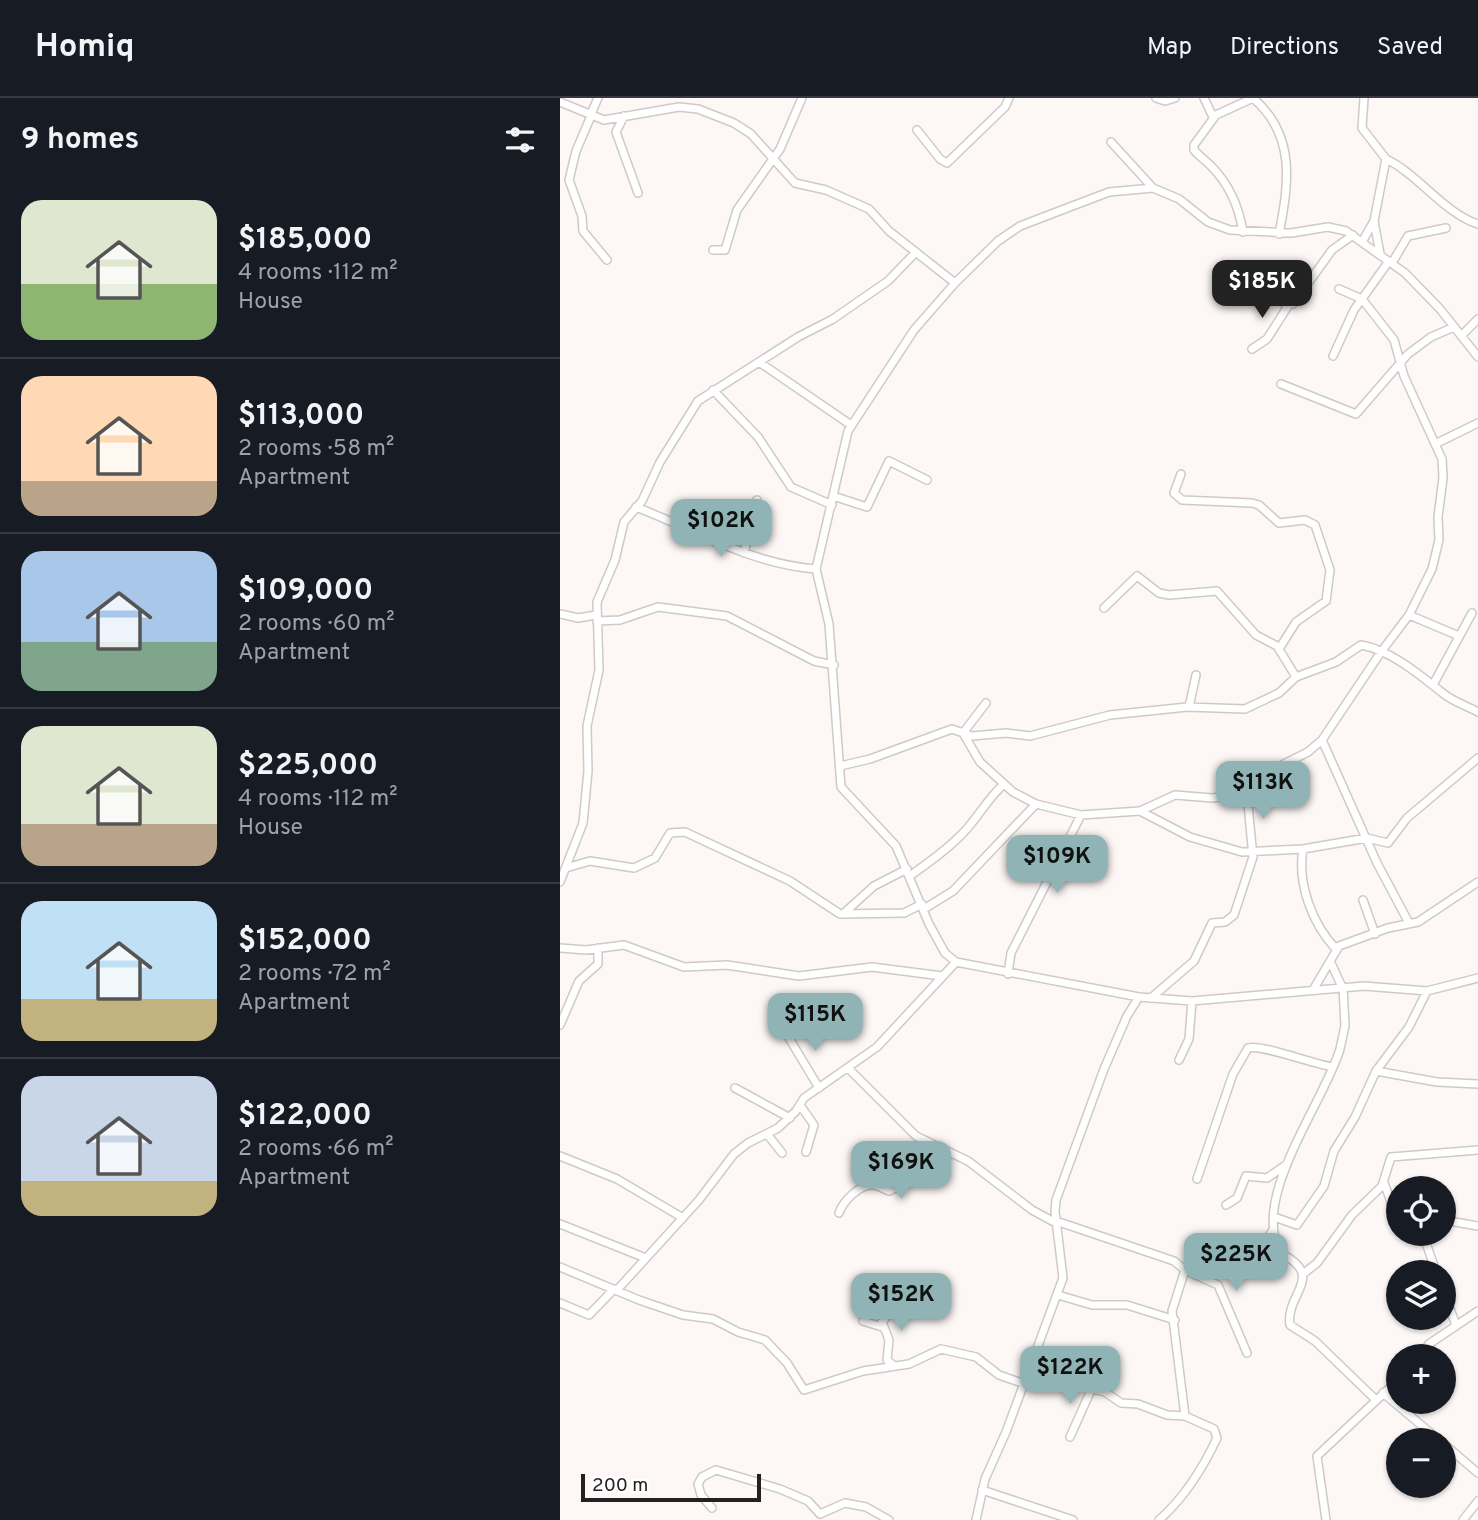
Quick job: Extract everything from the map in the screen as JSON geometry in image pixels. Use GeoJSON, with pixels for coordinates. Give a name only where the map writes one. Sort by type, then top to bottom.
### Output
{"type":"FeatureCollection","features":[{"type":"Feature","properties":{"kind":"street"},"geometry":{"type":"LineString","coordinates":[[598,98],[576,151],[569,180],[582,216],[583,231],[607,260]]}},
{"type":"Feature","properties":{"kind":"street"},"geometry":{"type":"LineString","coordinates":[[674,107],[678,98]]}},
{"type":"Feature","properties":{"kind":"street"},"geometry":{"type":"LineString","coordinates":[[713,250],[725,250],[737,210],[785,137],[802,98]]}},
{"type":"Feature","properties":{"kind":"street"},"geometry":{"type":"LineString","coordinates":[[916,130],[946,164],[1005,107],[1009,98]]}},
{"type":"Feature","properties":{"kind":"street"},"geometry":{"type":"LineString","coordinates":[[1156,98],[1165,101],[1175,98]]}},
{"type":"Feature","properties":{"kind":"street"},"geometry":{"type":"LineString","coordinates":[[1204,98],[1213,117]]}},
{"type":"Feature","properties":{"kind":"street"},"geometry":{"type":"LineString","coordinates":[[1243,232],[1240,214],[1232,195],[1216,171],[1194,150],[1195,141],[1213,117],[1253,98],[1279,130],[1286,145],[1287,181],[1279,234]]}},
{"type":"Feature","properties":{"kind":"street"},"geometry":{"type":"LineString","coordinates":[[1364,98],[1362,128],[1386,159],[1407,171],[1458,212],[1478,224]]}},
{"type":"Feature","properties":{"kind":"street"},"geometry":{"type":"LineString","coordinates":[[560,102],[590,116],[610,121],[674,107],[689,107],[734,123],[751,134],[794,183],[827,190],[869,209],[889,231],[955,283]]}},
{"type":"Feature","properties":{"kind":"street"},"geometry":{"type":"LineString","coordinates":[[624,116],[616,132],[638,192]]}},
{"type":"Feature","properties":{"kind":"street"},"geometry":{"type":"LineString","coordinates":[[1111,142],[1153,188],[1179,199],[1218,227],[1243,232],[1279,234],[1328,227],[1353,235],[1391,262],[1428,296],[1478,357]]}},
{"type":"Feature","properties":{"kind":"street"},"geometry":{"type":"LineString","coordinates":[[1362,242],[1374,221],[1386,159]]}},
{"type":"Feature","properties":{"kind":"street"},"geometry":{"type":"LineString","coordinates":[[1153,188],[1109,192],[1020,226],[998,241],[955,283],[914,330],[851,425],[842,449],[816,569],[829,624],[834,665],[841,788],[896,846],[923,906],[926,919],[945,953],[956,962],[1151,999],[1192,1001],[1241,999],[1342,988],[1394,987],[1427,991],[1478,978]]}},
{"type":"Feature","properties":{"kind":"street"},"geometry":{"type":"LineString","coordinates":[[1374,221],[1380,255]]}},
{"type":"Feature","properties":{"kind":"street"},"geometry":{"type":"LineString","coordinates":[[1333,356],[1362,299],[1408,236],[1446,228]]}},
{"type":"Feature","properties":{"kind":"street"},"geometry":{"type":"LineString","coordinates":[[1252,349],[1270,335],[1288,306],[1297,300],[1332,250],[1353,235]]}},
{"type":"Feature","properties":{"kind":"street"},"geometry":{"type":"LineString","coordinates":[[560,882],[584,815],[588,771],[587,726],[599,670],[597,602],[615,560],[621,530],[691,409],[713,390],[833,319],[888,281],[916,252]]}},
{"type":"Feature","properties":{"kind":"street"},"geometry":{"type":"LineString","coordinates":[[1269,287],[1276,297],[1288,306]]}},
{"type":"Feature","properties":{"kind":"street"},"geometry":{"type":"LineString","coordinates":[[963,733],[980,762],[1004,784],[1036,804],[1081,815],[1140,811],[1175,795],[1212,799],[1247,794],[1282,765],[1308,752],[1322,740],[1409,615],[1432,569],[1439,545],[1438,495],[1443,467],[1404,376],[1394,340],[1362,299],[1339,289]]}},
{"type":"Feature","properties":{"kind":"street"},"geometry":{"type":"LineString","coordinates":[[1461,335],[1478,319]]}},
{"type":"Feature","properties":{"kind":"street"},"geometry":{"type":"LineString","coordinates":[[1281,384],[1356,414],[1401,361],[1431,337],[1454,327]]}},
{"type":"Feature","properties":{"kind":"street"},"geometry":{"type":"LineString","coordinates":[[758,362],[851,425]]}},
{"type":"Feature","properties":{"kind":"street"},"geometry":{"type":"LineString","coordinates":[[713,390],[763,443],[791,487],[832,501],[867,507],[889,461],[928,480]]}},
{"type":"Feature","properties":{"kind":"street"},"geometry":{"type":"LineString","coordinates":[[1435,444],[1478,423]]}},
{"type":"Feature","properties":{"kind":"street"},"geometry":{"type":"LineString","coordinates":[[1181,474],[1174,493],[1182,500],[1252,503],[1259,505],[1279,523],[1305,520],[1315,525],[1330,570],[1326,601],[1296,622],[1279,649]]}},
{"type":"Feature","properties":{"kind":"street"},"geometry":{"type":"LineString","coordinates":[[744,553],[757,500]]}},
{"type":"Feature","properties":{"kind":"street"},"geometry":{"type":"LineString","coordinates":[[636,507],[772,563],[816,569]]}},
{"type":"Feature","properties":{"kind":"street"},"geometry":{"type":"LineString","coordinates":[[1104,608],[1137,576],[1159,593],[1169,595],[1213,590],[1221,594],[1260,639],[1279,649],[1296,677]]}},
{"type":"Feature","properties":{"kind":"street"},"geometry":{"type":"LineString","coordinates":[[560,614],[578,618],[620,620],[657,607],[727,616],[814,660],[834,665]]}},
{"type":"Feature","properties":{"kind":"street"},"geometry":{"type":"LineString","coordinates":[[1434,683],[1472,613]]}},
{"type":"Feature","properties":{"kind":"street"},"geometry":{"type":"LineString","coordinates":[[1409,615],[1460,636]]}},
{"type":"Feature","properties":{"kind":"street"},"geometry":{"type":"LineString","coordinates":[[840,766],[870,759],[946,730],[980,736],[997,733],[1038,736],[1110,715],[1189,707],[1245,709],[1279,693],[1296,677],[1336,662],[1361,645],[1381,652],[1434,683],[1448,697],[1478,712]]}},
{"type":"Feature","properties":{"kind":"street"},"geometry":{"type":"LineString","coordinates":[[1189,707],[1196,675]]}},
{"type":"Feature","properties":{"kind":"street"},"geometry":{"type":"LineString","coordinates":[[963,733],[986,703]]}},
{"type":"Feature","properties":{"kind":"street"},"geometry":{"type":"LineString","coordinates":[[1322,740],[1374,856],[1409,923]]}},
{"type":"Feature","properties":{"kind":"street"},"geometry":{"type":"LineString","coordinates":[[1374,856],[1379,847],[1388,843],[1407,818],[1478,758]]}},
{"type":"Feature","properties":{"kind":"street"},"geometry":{"type":"LineString","coordinates":[[843,914],[874,886],[909,872],[960,836],[975,820],[984,802],[1004,784]]}},
{"type":"Feature","properties":{"kind":"street"},"geometry":{"type":"LineString","coordinates":[[1151,999],[1194,961],[1212,923],[1225,922],[1234,915],[1253,852],[1247,794]]}},
{"type":"Feature","properties":{"kind":"street"},"geometry":{"type":"LineString","coordinates":[[566,868],[590,861],[634,868],[655,858],[670,833],[685,831],[790,881],[833,911],[843,914],[904,913],[953,891],[1036,804]]}},
{"type":"Feature","properties":{"kind":"street"},"geometry":{"type":"LineString","coordinates":[[1140,811],[1190,837],[1242,852],[1303,849],[1367,838],[1388,843]]}},
{"type":"Feature","properties":{"kind":"street"},"geometry":{"type":"LineString","coordinates":[[1008,974],[1010,953],[1081,815]]}},
{"type":"Feature","properties":{"kind":"street"},"geometry":{"type":"LineString","coordinates":[[1303,849],[1300,863],[1304,888],[1321,930],[1336,949]]}},
{"type":"Feature","properties":{"kind":"street"},"geometry":{"type":"LineString","coordinates":[[1313,990],[1331,963],[1336,949],[1425,919],[1478,882]]}},
{"type":"Feature","properties":{"kind":"street"},"geometry":{"type":"LineString","coordinates":[[1363,900],[1375,934]]}},
{"type":"Feature","properties":{"kind":"street"},"geometry":{"type":"LineString","coordinates":[[560,948],[624,945],[673,964],[692,967],[727,965],[806,976],[872,967],[942,976]]}},
{"type":"Feature","properties":{"kind":"street"},"geometry":{"type":"LineString","coordinates":[[560,1025],[562,1014],[579,981],[598,964],[598,948]]}},
{"type":"Feature","properties":{"kind":"street"},"geometry":{"type":"LineString","coordinates":[[560,1303],[589,1315],[683,1218],[734,1154],[790,1118],[804,1098],[877,1047],[956,962]]}},
{"type":"Feature","properties":{"kind":"street"},"geometry":{"type":"LineString","coordinates":[[1331,963],[1342,988],[1345,1027],[1334,1067],[1286,1166],[1277,1195],[1273,1227],[1279,1250],[1295,1260],[1303,1274],[1302,1286],[1291,1310],[1290,1325],[1315,1341],[1375,1399]]}},
{"type":"Feature","properties":{"kind":"street"},"geometry":{"type":"LineString","coordinates":[[1274,1217],[1297,1225],[1310,1208],[1324,1186],[1340,1138],[1355,1117],[1376,1071],[1409,1027],[1427,991]]}},
{"type":"Feature","properties":{"kind":"street"},"geometry":{"type":"LineString","coordinates":[[976,1520],[982,1490],[1063,1278],[1056,1199],[1104,1069],[1133,1004],[1139,997]]}},
{"type":"Feature","properties":{"kind":"street"},"geometry":{"type":"LineString","coordinates":[[1179,1060],[1189,1039],[1192,1001]]}},
{"type":"Feature","properties":{"kind":"street"},"geometry":{"type":"LineString","coordinates":[[786,1033],[818,1088]]}},
{"type":"Feature","properties":{"kind":"street"},"geometry":{"type":"LineString","coordinates":[[1197,1179],[1233,1074],[1248,1048],[1267,1048],[1304,1062],[1334,1067]]}},
{"type":"Feature","properties":{"kind":"street"},"geometry":{"type":"LineString","coordinates":[[848,1068],[891,1108],[909,1130],[930,1144],[968,1161],[1032,1210],[1056,1222],[1174,1261],[1185,1270],[1219,1285],[1247,1353]]}},
{"type":"Feature","properties":{"kind":"street"},"geometry":{"type":"LineString","coordinates":[[1376,1071],[1437,1082],[1478,1084]]}},
{"type":"Feature","properties":{"kind":"street"},"geometry":{"type":"LineString","coordinates":[[734,1088],[790,1118]]}},
{"type":"Feature","properties":{"kind":"street"},"geometry":{"type":"LineString","coordinates":[[800,1105],[814,1125],[806,1152]]}},
{"type":"Feature","properties":{"kind":"street"},"geometry":{"type":"LineString","coordinates":[[768,1134],[782,1153]]}},
{"type":"Feature","properties":{"kind":"street"},"geometry":{"type":"LineString","coordinates":[[839,1213],[845,1202],[864,1186],[876,1185],[888,1191],[895,1188],[909,1159],[930,1144]]}},
{"type":"Feature","properties":{"kind":"street"},"geometry":{"type":"LineString","coordinates":[[1303,1274],[1317,1264],[1343,1226],[1384,1183],[1390,1159],[1395,1155],[1478,1150]]}},
{"type":"Feature","properties":{"kind":"street"},"geometry":{"type":"LineString","coordinates":[[560,1156],[607,1174],[683,1218]]}},
{"type":"Feature","properties":{"kind":"street"},"geometry":{"type":"LineString","coordinates":[[1226,1205],[1237,1198],[1244,1177],[1268,1178],[1286,1166]]}},
{"type":"Feature","properties":{"kind":"street"},"geometry":{"type":"LineString","coordinates":[[1268,1178],[1277,1195]]}},
{"type":"Feature","properties":{"kind":"street"},"geometry":{"type":"LineString","coordinates":[[1384,1183],[1386,1188]]}},
{"type":"Feature","properties":{"kind":"street"},"geometry":{"type":"LineString","coordinates":[[1456,1222],[1478,1226]]}},
{"type":"Feature","properties":{"kind":"street"},"geometry":{"type":"LineString","coordinates":[[560,1224],[643,1257]]}},
{"type":"Feature","properties":{"kind":"street"},"geometry":{"type":"LineString","coordinates":[[1255,1262],[1273,1227]]}},
{"type":"Feature","properties":{"kind":"street"},"geometry":{"type":"LineString","coordinates":[[560,1267],[683,1315],[713,1319],[738,1332],[765,1340],[788,1363],[804,1390],[863,1371],[909,1364],[935,1350],[949,1350],[983,1361],[999,1375],[1022,1383]]}},
{"type":"Feature","properties":{"kind":"street"},"geometry":{"type":"LineString","coordinates":[[1181,1416],[1183,1404],[1173,1303],[1185,1270]]}},
{"type":"Feature","properties":{"kind":"street"},"geometry":{"type":"LineString","coordinates":[[1058,1295],[1092,1305],[1134,1307],[1175,1320]]}},
{"type":"Feature","properties":{"kind":"street"},"geometry":{"type":"LineString","coordinates":[[894,1366],[887,1360],[889,1339],[883,1327],[884,1318],[906,1308]]}},
{"type":"Feature","properties":{"kind":"street"},"geometry":{"type":"LineString","coordinates":[[1456,1325],[1478,1311]]}},
{"type":"Feature","properties":{"kind":"street"},"geometry":{"type":"LineString","coordinates":[[863,1321],[883,1327]]}},
{"type":"Feature","properties":{"kind":"street"},"geometry":{"type":"LineString","coordinates":[[1429,1344],[1449,1330]]}},
{"type":"Feature","properties":{"kind":"street"},"geometry":{"type":"LineString","coordinates":[[1025,1373],[1110,1393],[1121,1403],[1134,1403],[1181,1416],[1214,1429],[1217,1438],[1178,1503],[1159,1520]]}},
{"type":"Feature","properties":{"kind":"street"},"geometry":{"type":"LineString","coordinates":[[1070,1437],[1091,1390]]}},
{"type":"Feature","properties":{"kind":"street"},"geometry":{"type":"LineString","coordinates":[[1326,1520],[1317,1456],[1386,1390]]}},
{"type":"Feature","properties":{"kind":"street"},"geometry":{"type":"LineString","coordinates":[[1383,1393],[1425,1428]]}},
{"type":"Feature","properties":{"kind":"street"},"geometry":{"type":"LineString","coordinates":[[1456,1454],[1478,1473]]}},
{"type":"Feature","properties":{"kind":"street"},"geometry":{"type":"LineString","coordinates":[[712,1508],[701,1495],[698,1484],[702,1477],[716,1470],[780,1489],[808,1501],[820,1514],[845,1503],[866,1507],[889,1520]]}},
{"type":"Feature","properties":{"kind":"street"},"geometry":{"type":"LineString","coordinates":[[982,1490],[1073,1520]]}},
{"type":"Feature","properties":{"kind":"street"},"geometry":{"type":"LineString","coordinates":[[1463,1520],[1478,1501]]}}]}
